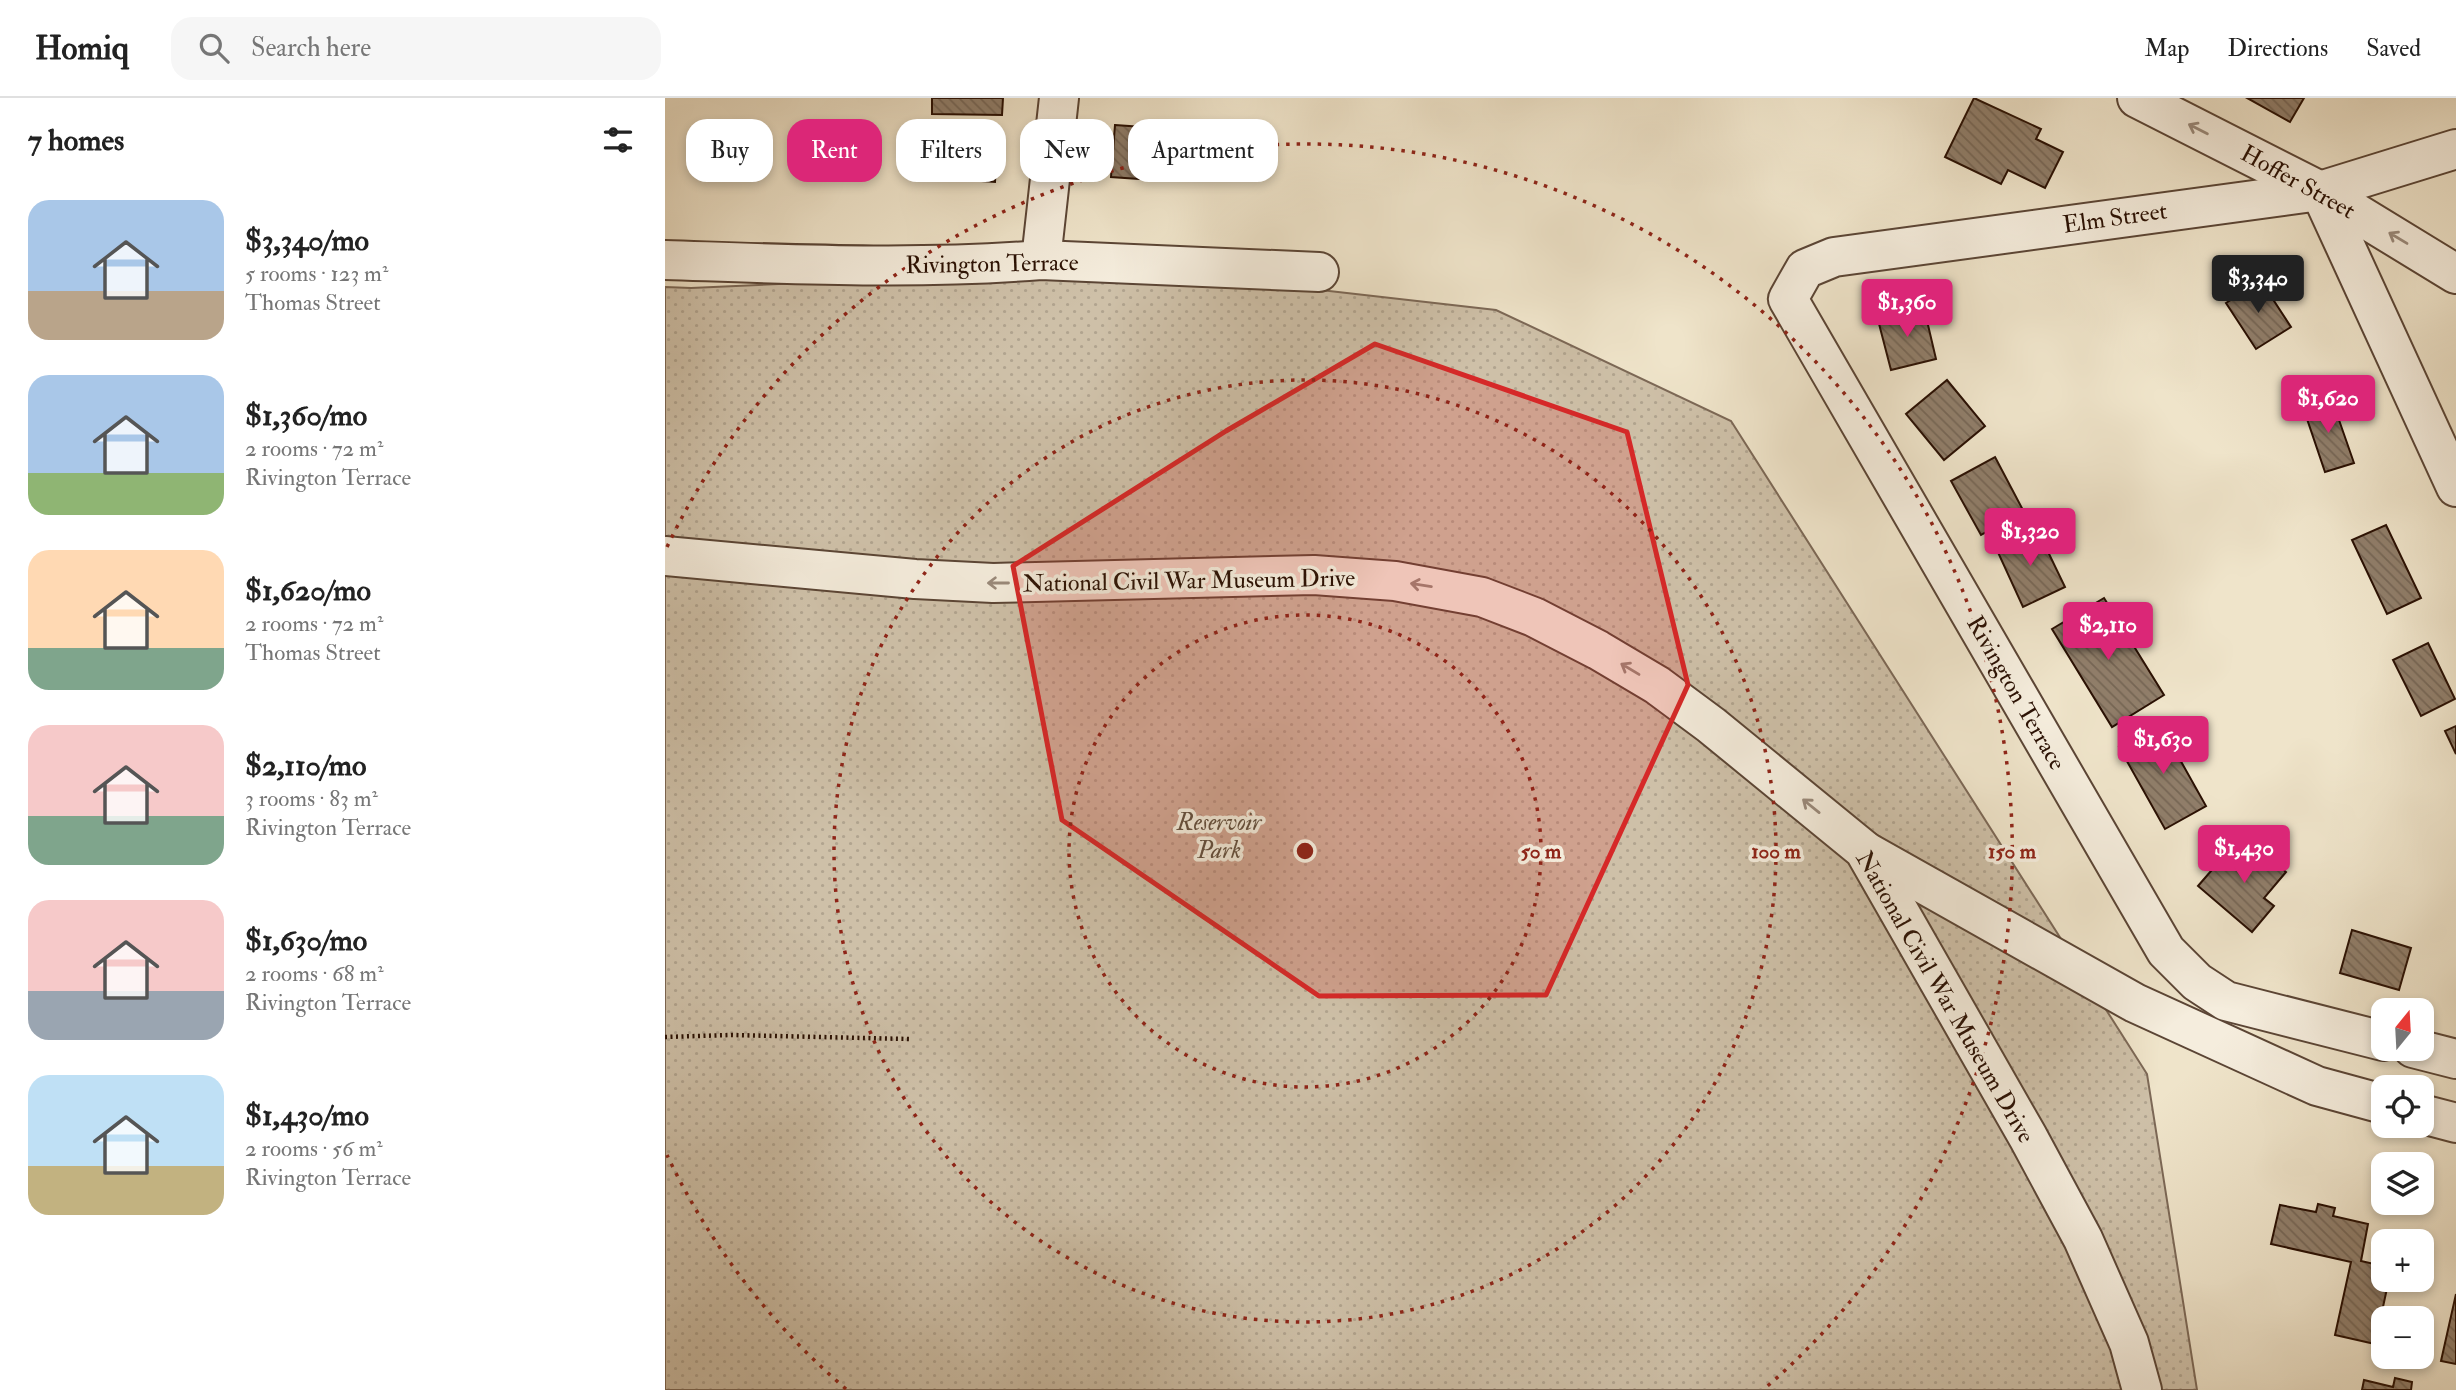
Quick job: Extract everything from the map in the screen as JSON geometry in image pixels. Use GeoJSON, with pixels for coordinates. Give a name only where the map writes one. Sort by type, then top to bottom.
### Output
{"type":"FeatureCollection","features":[{"type":"Feature","properties":{"kind":"street"},"geometry":{"type":"LineString","coordinates":[[1041,260],[1059,98]]}},
{"type":"Feature","properties":{"kind":"street","name":"Hoffer Street"},"geometry":{"type":"LineString","coordinates":[[2137,98],[2319,191],[2456,274]]}},
{"type":"Feature","properties":{"kind":"street","name":"Elm Street"},"geometry":{"type":"LineString","coordinates":[[1788,299],[1805,269],[1834,257],[2319,191],[2456,149]]}},
{"type":"Feature","properties":{"kind":"street"},"geometry":{"type":"LineString","coordinates":[[2319,191],[2456,487]]}},
{"type":"Feature","properties":{"kind":"street","name":"Rivington Terrace"},"geometry":{"type":"LineString","coordinates":[[665,260],[831,266],[997,264],[1041,260],[1319,272]]}},
{"type":"Feature","properties":{"kind":"street","name":"Rivington Terrace"},"geometry":{"type":"LineString","coordinates":[[1788,299],[2166,951],[2197,982],[2226,1001],[2371,1038]]}},
{"type":"Feature","properties":{"kind":"street","name":"National Civil War Museum Drive"},"geometry":{"type":"LineString","coordinates":[[665,556],[979,583],[1314,575],[1395,581],[1464,593],[1534,617],[1598,650],[1657,685],[1711,725],[1864,850],[2083,1239],[2129,1342],[2142,1390]]}},
{"type":"Feature","properties":{"kind":"street"},"geometry":{"type":"LineString","coordinates":[[1864,850],[2135,1003],[2317,1086],[2371,1101]]}},
{"type":"Feature","properties":{"kind":"street"},"geometry":{"type":"LineString","coordinates":[[2434,1053],[2456,1059]]}},
{"type":"Feature","properties":{"kind":"street"},"geometry":{"type":"LineString","coordinates":[[2434,1117],[2456,1123]]}},
{"type":"Feature","properties":{"kind":"path"},"geometry":{"type":"LineString","coordinates":[[665,1037],[731,1035],[909,1039]]}},
{"type":"Feature","properties":{"kind":"highlighted area"},"geometry":{"type":"Polygon","coordinates":[[[1375,344],[1627,432],[1688,685],[1546,995],[1319,996],[1062,820],[1013,566],[1226,431],[1375,344]]]}},
{"type":"Feature","properties":{"kind":"green space","name":"Reservoir Park"},"geometry":{"type":"Polygon","coordinates":[[[1127,268],[1496,310],[1731,421],[2147,1074],[2197,1390],[665,1390],[665,287],[1127,268]]]}},
{"type":"Feature","properties":{"kind":"building"},"geometry":{"type":"Polygon","coordinates":[[[932,98],[1003,98],[1002,115],[932,114],[932,98]]]}},
{"type":"Feature","properties":{"kind":"building"},"geometry":{"type":"Polygon","coordinates":[[[1974,98],[2041,129],[2036,139],[2063,152],[2045,188],[2008,170],[2001,184],[1945,157],[1974,98]]]}},
{"type":"Feature","properties":{"kind":"building"},"geometry":{"type":"Polygon","coordinates":[[[2247,98],[2304,98],[2290,122],[2247,98]]]}},
{"type":"Feature","properties":{"kind":"building"},"geometry":{"type":"Polygon","coordinates":[[[1115,125],[1128,126],[1128,178],[1114,177],[1115,125]]]}},
{"type":"Feature","properties":{"kind":"building"},"geometry":{"type":"Polygon","coordinates":[[[2261,281],[2291,327],[2256,349],[2226,303],[2261,281]]]}},
{"type":"Feature","properties":{"kind":"building"},"geometry":{"type":"Polygon","coordinates":[[[1924,308],[1936,359],[1891,370],[1878,320],[1924,308]]]}},
{"type":"Feature","properties":{"kind":"building"},"geometry":{"type":"Polygon","coordinates":[[[1947,380],[1985,426],[1944,460],[1906,414],[1947,380]]]}},
{"type":"Feature","properties":{"kind":"building"},"geometry":{"type":"Polygon","coordinates":[[[2331,397],[2354,463],[2325,472],[2303,407],[2331,397]]]}},
{"type":"Feature","properties":{"kind":"building"},"geometry":{"type":"Polygon","coordinates":[[[1995,457],[2024,512],[1981,535],[1951,481],[1995,457]]]}},
{"type":"Feature","properties":{"kind":"building"},"geometry":{"type":"Polygon","coordinates":[[[2386,525],[2421,598],[2387,614],[2352,540],[2386,525]]]}},
{"type":"Feature","properties":{"kind":"building"},"geometry":{"type":"Polygon","coordinates":[[[2037,529],[2065,587],[2023,607],[1996,548],[2037,529]]]}},
{"type":"Feature","properties":{"kind":"building"},"geometry":{"type":"Polygon","coordinates":[[[2104,598],[2164,695],[2112,727],[2052,629],[2104,598]]]}},
{"type":"Feature","properties":{"kind":"building"},"geometry":{"type":"Polygon","coordinates":[[[2428,643],[2455,699],[2421,716],[2393,660],[2428,643]]]}},
{"type":"Feature","properties":{"kind":"building"},"geometry":{"type":"Polygon","coordinates":[[[2160,724],[2206,806],[2165,829],[2119,747],[2160,724]]]}},
{"type":"Feature","properties":{"kind":"building"},"geometry":{"type":"Polygon","coordinates":[[[2456,726],[2456,754],[2445,731],[2456,726]]]}},
{"type":"Feature","properties":{"kind":"building"},"geometry":{"type":"Polygon","coordinates":[[[2251,841],[2286,872],[2264,898],[2274,906],[2252,932],[2198,886],[2224,856],[2232,864],[2251,841]]]}},
{"type":"Feature","properties":{"kind":"building"},"geometry":{"type":"Polygon","coordinates":[[[2352,930],[2411,948],[2399,990],[2340,973],[2352,930]]]}},
{"type":"Feature","properties":{"kind":"building"},"geometry":{"type":"Polygon","coordinates":[[[2318,1204],[2335,1208],[2333,1216],[2368,1224],[2361,1261],[2371,1263],[2371,1292],[2386,1292],[2383,1306],[2371,1306],[2371,1343],[2335,1335],[2351,1262],[2271,1244],[2280,1205],[2316,1212],[2318,1204]]]}},
{"type":"Feature","properties":{"kind":"building"},"geometry":{"type":"Polygon","coordinates":[[[2456,1294],[2456,1364],[2441,1361],[2456,1294]]]}},
{"type":"Feature","properties":{"kind":"building"},"geometry":{"type":"Polygon","coordinates":[[[2395,1378],[2412,1382],[2411,1390],[2362,1390],[2364,1380],[2393,1387],[2395,1378]]]}}]}
